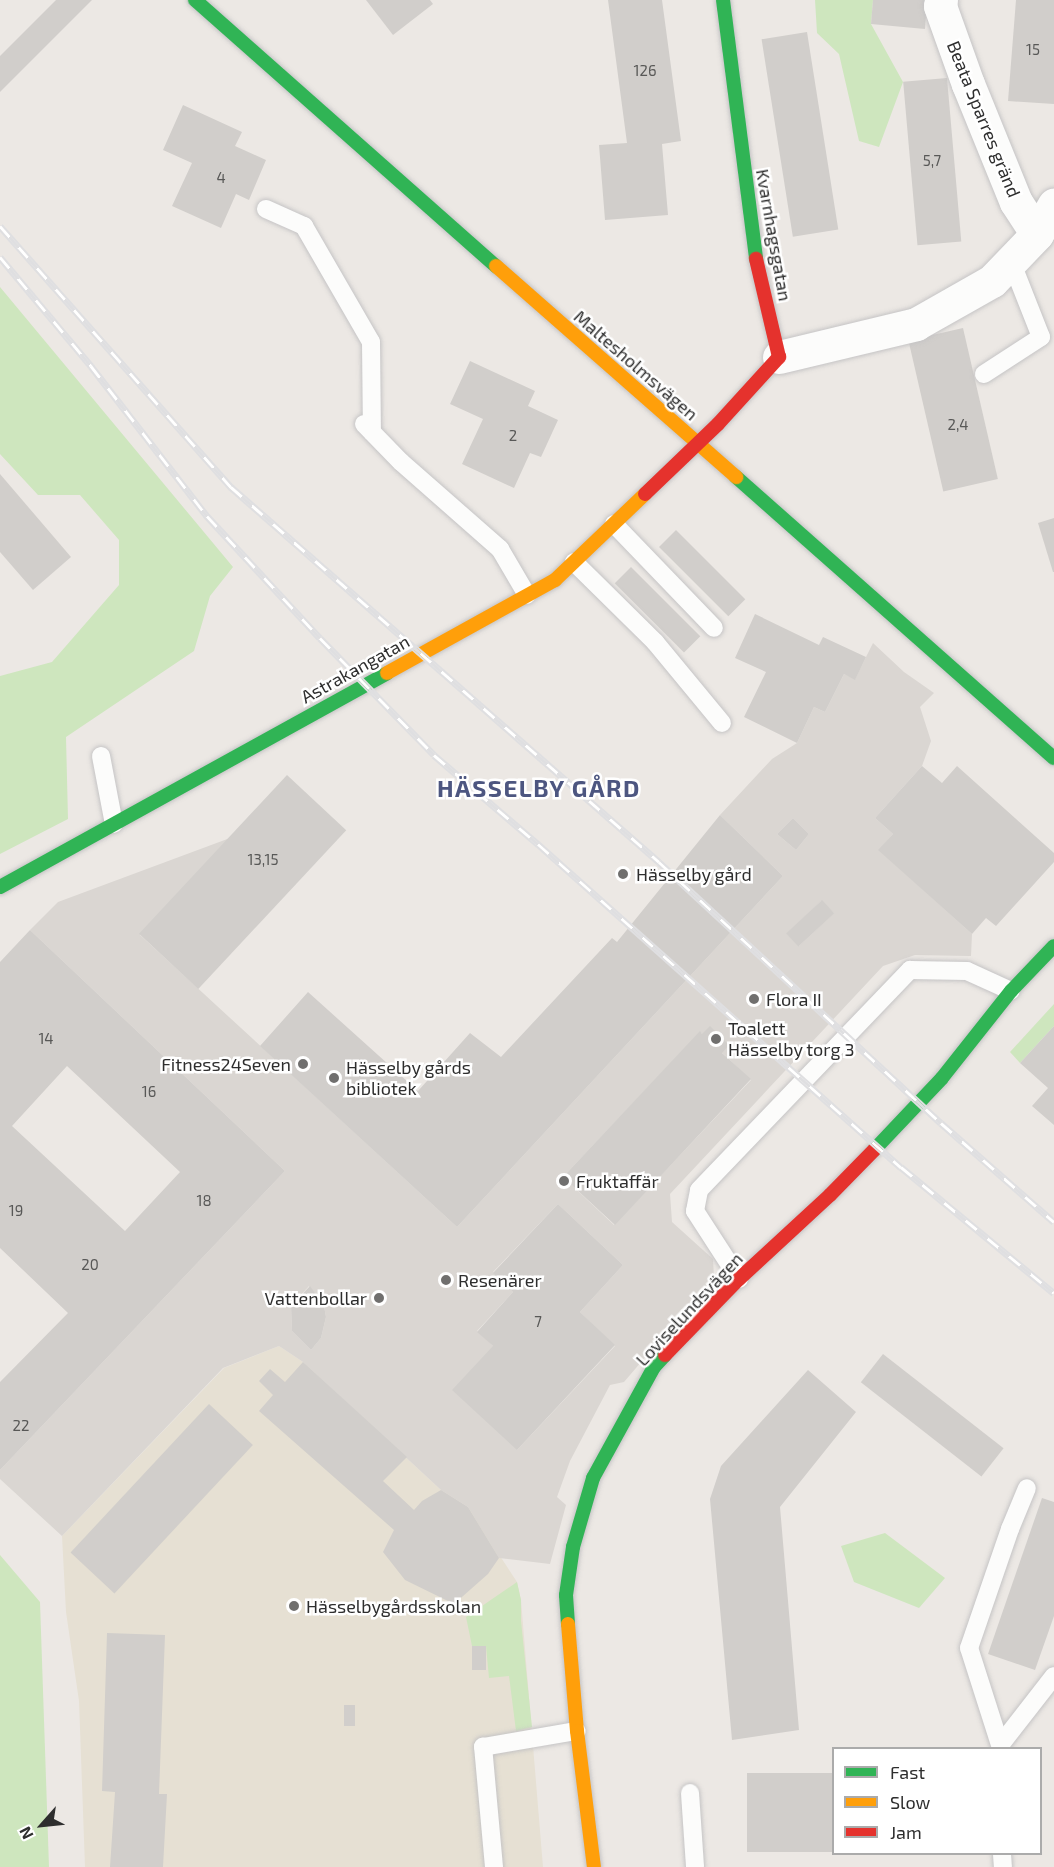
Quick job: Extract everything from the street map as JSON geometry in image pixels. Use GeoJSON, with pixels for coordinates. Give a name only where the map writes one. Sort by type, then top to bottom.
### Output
{"type":"FeatureCollection","features":[{"type":"Feature","properties":{"kind":"street","name":"Maltesholmsvägen"},"geometry":{"type":"LineString","coordinates":[[195,0],[1054,758]]}},
{"type":"Feature","properties":{"kind":"street","name":"Kvarnhagsgatan"},"geometry":{"type":"LineString","coordinates":[[723,0],[755,256],[779,357]]}},
{"type":"Feature","properties":{"kind":"street","name":"Beata Sparres gränd"},"geometry":{"type":"LineString","coordinates":[[941,0],[940,6],[968,84],[1016,202],[1036,234]]}},
{"type":"Feature","properties":{"kind":"street"},"geometry":{"type":"LineString","coordinates":[[698,444],[779,357],[916,324],[992,281],[1036,234],[1054,206]]}},
{"type":"Feature","properties":{"kind":"street","name":"Astrakangatan"},"geometry":{"type":"LineString","coordinates":[[0,887],[555,580],[698,444]]}},
{"type":"Feature","properties":{"kind":"street","name":"Loviselundsvägen"},"geometry":{"type":"LineString","coordinates":[[594,1867],[577,1731],[566,1595],[573,1548],[593,1478],[654,1367],[740,1279],[830,1195],[942,1078],[1011,991],[1054,946]]}},
{"type":"Feature","properties":{"kind":"lane"},"geometry":{"type":"LineString","coordinates":[[266,209],[304,226],[371,342],[367,427],[401,462],[500,549],[527,596]]}},
{"type":"Feature","properties":{"kind":"lane"},"geometry":{"type":"LineString","coordinates":[[984,374],[1041,337],[1011,261]]}},
{"type":"Feature","properties":{"kind":"lane"},"geometry":{"type":"LineString","coordinates":[[614,524],[714,628]]}},
{"type":"Feature","properties":{"kind":"lane"},"geometry":{"type":"LineString","coordinates":[[574,562],[655,642],[722,723]]}},
{"type":"Feature","properties":{"kind":"lane"},"geometry":{"type":"LineString","coordinates":[[101,756],[114,824]]}},
{"type":"Feature","properties":{"kind":"lane"},"geometry":{"type":"LineString","coordinates":[[740,1279],[695,1211],[699,1190],[910,970],[967,971],[1011,991]]}},
{"type":"Feature","properties":{"kind":"lane"},"geometry":{"type":"LineString","coordinates":[[1001,1746],[969,1648],[1010,1529],[1027,1488]]}},
{"type":"Feature","properties":{"kind":"lane"},"geometry":{"type":"LineString","coordinates":[[1001,1746],[1054,1676]]}},
{"type":"Feature","properties":{"kind":"lane"},"geometry":{"type":"LineString","coordinates":[[494,1867],[483,1747],[577,1731]]}},
{"type":"Feature","properties":{"kind":"lane"},"geometry":{"type":"LineString","coordinates":[[690,1793],[695,1867]]}},
{"type":"Feature","properties":{"kind":"shaded area"},"geometry":{"type":"Polygon","coordinates":[[[873,643],[904,672],[934,693],[920,707],[931,741],[922,766],[875,818],[893,834],[879,850],[972,934],[971,956],[915,955],[883,966],[670,1194],[672,1222],[713,1259],[714,1277],[624,1382],[610,1385],[570,1461],[557,1497],[566,1505],[550,1564],[499,1558],[468,1507],[441,1490],[303,1362],[279,1346],[223,1368],[62,1536],[0,1479],[0,1470],[285,1171],[30,930],[58,902],[230,838],[140,935],[457,1227],[783,876],[720,815],[772,759],[797,743],[814,707],[825,712],[844,674],[855,679],[873,643]],[[793,818],[777,834],[796,850],[809,834],[793,818]],[[821,901],[787,934],[799,946],[834,913],[821,901]],[[700,1032],[563,1177],[614,1225],[751,1080],[700,1032]],[[558,1204],[493,1272],[513,1292],[477,1331],[493,1346],[517,1450],[615,1346],[580,1312],[623,1265],[558,1204]],[[309,1286],[291,1306],[292,1331],[311,1350],[321,1338],[326,1317],[324,1306],[309,1286]]]}},
{"type":"Feature","properties":{"kind":"shaded area","name":"Hässelbygårdsskolan"},"geometry":{"type":"Polygon","coordinates":[[[279,1346],[303,1362],[441,1490],[468,1507],[517,1582],[521,1600],[543,1867],[85,1867],[79,1701],[66,1612],[62,1536],[224,1368],[279,1346]]]}},
{"type":"Feature","properties":{"kind":"green space"},"geometry":{"type":"Polygon","coordinates":[[[815,0],[873,0],[871,24],[903,82],[879,147],[859,141],[839,54],[817,33],[815,0]]]}},
{"type":"Feature","properties":{"kind":"green space"},"geometry":{"type":"Polygon","coordinates":[[[0,287],[233,567],[210,596],[194,651],[66,737],[68,819],[0,854],[0,676],[52,662],[119,585],[119,540],[80,495],[38,495],[0,454],[0,287]]]}},
{"type":"Feature","properties":{"kind":"green space"},"geometry":{"type":"Polygon","coordinates":[[[1054,1004],[1054,1026],[1020,1063],[1010,1052],[1054,1004]]]}},
{"type":"Feature","properties":{"kind":"green space"},"geometry":{"type":"Polygon","coordinates":[[[885,1533],[945,1578],[919,1608],[854,1582],[841,1546],[885,1533]]]}},
{"type":"Feature","properties":{"kind":"green space"},"geometry":{"type":"Polygon","coordinates":[[[0,1555],[40,1602],[49,1867],[0,1867],[0,1555]]]}},
{"type":"Feature","properties":{"kind":"green space"},"geometry":{"type":"Polygon","coordinates":[[[517,1582],[521,1600],[521,1621],[532,1727],[516,1731],[509,1676],[489,1678],[486,1646],[472,1646],[466,1617],[517,1582]]]}},
{"type":"Feature","properties":{"kind":"building"},"geometry":{"type":"Polygon","coordinates":[[[56,0],[92,0],[0,92],[0,56],[56,0]]]}},
{"type":"Feature","properties":{"kind":"building"},"geometry":{"type":"Polygon","coordinates":[[[366,0],[430,0],[433,4],[393,35],[366,0]]]}},
{"type":"Feature","properties":{"kind":"building"},"geometry":{"type":"Polygon","coordinates":[[[608,0],[662,0],[681,141],[662,144],[668,215],[605,220],[599,145],[627,143],[608,0]]]}},
{"type":"Feature","properties":{"kind":"building"},"geometry":{"type":"Polygon","coordinates":[[[873,0],[927,0],[925,29],[871,24],[873,0]]]}},
{"type":"Feature","properties":{"kind":"building"},"geometry":{"type":"Polygon","coordinates":[[[1016,0],[1054,0],[1054,104],[1008,101],[1016,0]]]}},
{"type":"Feature","properties":{"kind":"building"},"geometry":{"type":"Polygon","coordinates":[[[807,32],[838,230],[793,237],[762,39],[807,32]]]}},
{"type":"Feature","properties":{"kind":"building"},"geometry":{"type":"Polygon","coordinates":[[[947,78],[961,241],[917,245],[903,82],[947,78]]]}},
{"type":"Feature","properties":{"kind":"building"},"geometry":{"type":"Polygon","coordinates":[[[183,105],[242,132],[235,146],[266,160],[249,200],[236,194],[221,228],[172,206],[192,163],[163,150],[183,105]]]}},
{"type":"Feature","properties":{"kind":"building"},"geometry":{"type":"Polygon","coordinates":[[[963,328],[998,479],[943,492],[908,341],[963,328]]]}},
{"type":"Feature","properties":{"kind":"building"},"geometry":{"type":"Polygon","coordinates":[[[470,361],[535,391],[528,406],[558,420],[541,457],[530,453],[514,488],[462,464],[483,419],[450,404],[470,361]]]}},
{"type":"Feature","properties":{"kind":"building"},"geometry":{"type":"Polygon","coordinates":[[[0,474],[71,557],[33,590],[0,552],[0,474]]]}},
{"type":"Feature","properties":{"kind":"building"},"geometry":{"type":"Polygon","coordinates":[[[1054,518],[1054,572],[1053,572],[1038,523],[1054,518]]]}},
{"type":"Feature","properties":{"kind":"building"},"geometry":{"type":"Polygon","coordinates":[[[676,530],[745,599],[728,616],[659,547],[676,530]]]}},
{"type":"Feature","properties":{"kind":"building"},"geometry":{"type":"Polygon","coordinates":[[[631,567],[700,636],[684,653],[615,583],[631,567]]]}},
{"type":"Feature","properties":{"kind":"building"},"geometry":{"type":"Polygon","coordinates":[[[755,614],[819,645],[823,637],[866,657],[855,680],[844,674],[825,712],[814,707],[797,743],[744,717],[766,672],[735,658],[755,614]]]}},
{"type":"Feature","properties":{"kind":"building"},"geometry":{"type":"Polygon","coordinates":[[[922,766],[942,783],[957,766],[1054,853],[1054,862],[996,926],[986,918],[972,934],[878,850],[893,834],[875,818],[922,766]]]}},
{"type":"Feature","properties":{"kind":"building"},"geometry":{"type":"Polygon","coordinates":[[[287,775],[346,830],[198,989],[139,934],[287,775]]]}},
{"type":"Feature","properties":{"kind":"building"},"geometry":{"type":"Polygon","coordinates":[[[720,815],[783,876],[457,1227],[260,1046],[308,992],[418,1091],[470,1033],[501,1057],[612,938],[617,942],[720,815]]]}},
{"type":"Feature","properties":{"kind":"building"},"geometry":{"type":"Polygon","coordinates":[[[793,818],[809,834],[796,850],[777,834],[793,818]]]}},
{"type":"Feature","properties":{"kind":"building"},"geometry":{"type":"Polygon","coordinates":[[[822,900],[834,913],[798,947],[786,933],[822,900]]]}},
{"type":"Feature","properties":{"kind":"building"},"geometry":{"type":"Polygon","coordinates":[[[30,930],[285,1171],[0,1470],[0,1382],[68,1313],[0,1248],[0,962],[30,930]],[[67,1066],[12,1126],[125,1231],[180,1172],[67,1066]]]}},
{"type":"Feature","properties":{"kind":"building"},"geometry":{"type":"Polygon","coordinates":[[[710,1026],[729,1045],[722,1053],[751,1079],[615,1225],[563,1177],[700,1031],[702,1034],[710,1026]]]}},
{"type":"Feature","properties":{"kind":"building"},"geometry":{"type":"Polygon","coordinates":[[[1054,1026],[1054,1125],[1032,1106],[1048,1088],[1020,1063],[1054,1026]]]}},
{"type":"Feature","properties":{"kind":"building"},"geometry":{"type":"Polygon","coordinates":[[[558,1204],[623,1265],[580,1312],[615,1345],[517,1450],[452,1390],[493,1346],[477,1332],[513,1292],[493,1273],[558,1204]]]}},
{"type":"Feature","properties":{"kind":"building"},"geometry":{"type":"Polygon","coordinates":[[[310,1286],[324,1306],[326,1317],[321,1338],[311,1350],[292,1331],[291,1306],[310,1286]]]}},
{"type":"Feature","properties":{"kind":"building"},"geometry":{"type":"Polygon","coordinates":[[[883,1354],[1004,1448],[981,1477],[861,1382],[883,1354]]]}},
{"type":"Feature","properties":{"kind":"building"},"geometry":{"type":"Polygon","coordinates":[[[303,1362],[407,1457],[383,1481],[414,1510],[422,1501],[441,1490],[468,1507],[499,1558],[488,1574],[454,1604],[405,1580],[383,1552],[394,1530],[259,1411],[273,1395],[259,1381],[270,1369],[285,1382],[303,1362]]]}},
{"type":"Feature","properties":{"kind":"building"},"geometry":{"type":"Polygon","coordinates":[[[808,1370],[856,1412],[780,1507],[799,1730],[732,1740],[710,1499],[721,1466],[808,1370]]]}},
{"type":"Feature","properties":{"kind":"building"},"geometry":{"type":"Polygon","coordinates":[[[209,1404],[253,1445],[114,1593],[71,1552],[209,1404]]]}},
{"type":"Feature","properties":{"kind":"building"},"geometry":{"type":"Polygon","coordinates":[[[1042,1498],[1054,1502],[1054,1616],[1035,1670],[988,1654],[1042,1498]]]}},
{"type":"Feature","properties":{"kind":"building"},"geometry":{"type":"Polygon","coordinates":[[[107,1633],[165,1635],[159,1794],[167,1794],[163,1867],[110,1867],[115,1792],[102,1791],[107,1633]]]}},
{"type":"Feature","properties":{"kind":"building"},"geometry":{"type":"Polygon","coordinates":[[[472,1646],[486,1646],[486,1670],[472,1670],[472,1646]]]}},
{"type":"Feature","properties":{"kind":"building"},"geometry":{"type":"Polygon","coordinates":[[[344,1705],[355,1705],[355,1726],[344,1726],[344,1705]]]}},
{"type":"Feature","properties":{"kind":"building"},"geometry":{"type":"Polygon","coordinates":[[[747,1773],[832,1773],[832,1852],[747,1852],[747,1773]]]}},
{"type":"Feature","properties":{"kind":"railway"},"geometry":{"type":"LineString","coordinates":[[0,226],[231,487],[659,862],[941,1123],[1054,1222]]}},
{"type":"Feature","properties":{"kind":"railway"},"geometry":{"type":"LineString","coordinates":[[0,257],[91,366],[207,516],[320,638],[434,755],[538,844],[901,1167],[1054,1293]]}},
{"type":"Feature","properties":{"kind":"traffic: fast"},"geometry":{"type":"LineString","coordinates":[[195,0],[496,266]]}},
{"type":"Feature","properties":{"kind":"traffic: fast"},"geometry":{"type":"LineString","coordinates":[[723,0],[756,259]]}},
{"type":"Feature","properties":{"kind":"traffic: fast"},"geometry":{"type":"LineString","coordinates":[[736,477],[1054,758]]}},
{"type":"Feature","properties":{"kind":"traffic: fast"},"geometry":{"type":"LineString","coordinates":[[0,887],[387,673]]}},
{"type":"Feature","properties":{"kind":"traffic: fast"},"geometry":{"type":"LineString","coordinates":[[874,1150],[942,1078],[1011,991],[1054,946]]}},
{"type":"Feature","properties":{"kind":"traffic: fast"},"geometry":{"type":"LineString","coordinates":[[568,1624],[566,1595],[573,1547],[593,1478],[654,1367],[665,1355]]}},
{"type":"Feature","properties":{"kind":"traffic: slow"},"geometry":{"type":"LineString","coordinates":[[496,266],[736,477]]}},
{"type":"Feature","properties":{"kind":"traffic: slow"},"geometry":{"type":"LineString","coordinates":[[387,673],[555,580],[645,494]]}},
{"type":"Feature","properties":{"kind":"traffic: slow"},"geometry":{"type":"LineString","coordinates":[[568,1624],[577,1731],[594,1867]]}},
{"type":"Feature","properties":{"kind":"traffic: jam"},"geometry":{"type":"LineString","coordinates":[[645,494],[718,424],[779,357],[756,259]]}},
{"type":"Feature","properties":{"kind":"traffic: jam"},"geometry":{"type":"LineString","coordinates":[[665,1355],[739,1279],[830,1195],[874,1150]]}},
{"type":"Feature","properties":{"kind":"place","name":"Hässelby gård"},"geometry":{"type":"Point","coordinates":[623,874]}},
{"type":"Feature","properties":{"kind":"place","name":"Flora II"},"geometry":{"type":"Point","coordinates":[754,999]}},
{"type":"Feature","properties":{"kind":"place","name":"Toalett Hässelby torg 3"},"geometry":{"type":"Point","coordinates":[716,1039]}},
{"type":"Feature","properties":{"kind":"place","name":"Fitness24Seven"},"geometry":{"type":"Point","coordinates":[303,1064]}},
{"type":"Feature","properties":{"kind":"place","name":"Hässelby gårds bibliotek"},"geometry":{"type":"Point","coordinates":[334,1078]}},
{"type":"Feature","properties":{"kind":"place","name":"Fruktaffär"},"geometry":{"type":"Point","coordinates":[564,1181]}},
{"type":"Feature","properties":{"kind":"place","name":"Resenärer"},"geometry":{"type":"Point","coordinates":[446,1280]}},
{"type":"Feature","properties":{"kind":"place","name":"Vattenbollar"},"geometry":{"type":"Point","coordinates":[379,1298]}},
{"type":"Feature","properties":{"kind":"place","name":"Hässelbygårdsskolan"},"geometry":{"type":"Point","coordinates":[294,1606]}},
{"type":"Feature","properties":{"kind":"district","name":"HÄSSELBY GÅRD"},"geometry":{"type":"Point","coordinates":[539,788]}}]}
